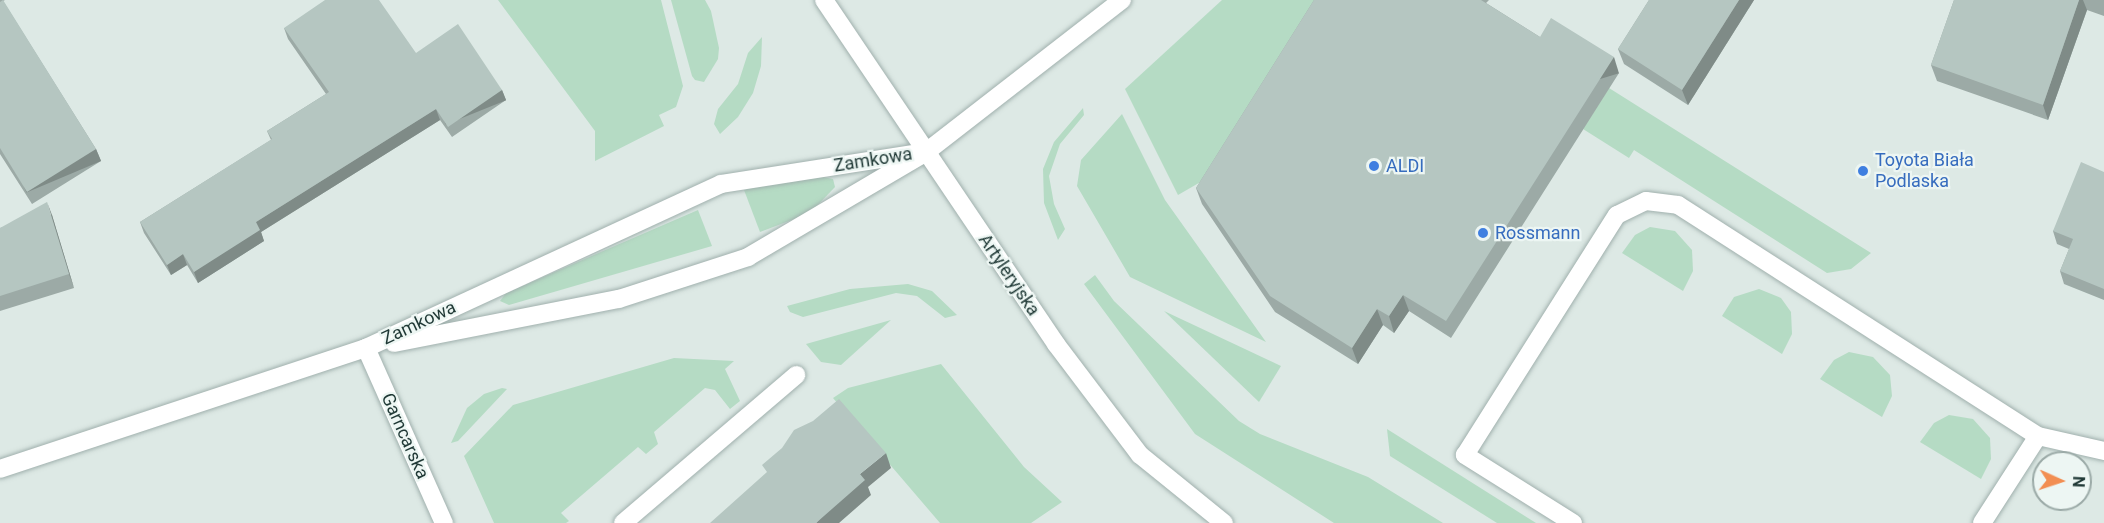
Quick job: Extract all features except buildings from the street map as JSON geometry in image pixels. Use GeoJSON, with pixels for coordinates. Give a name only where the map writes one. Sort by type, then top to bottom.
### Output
{"type":"FeatureCollection","features":[{"type":"Feature","properties":{"kind":"main road","name":"Artyleryjska"},"geometry":{"type":"LineString","coordinates":[[824,0],[1056,344],[1140,455],[1224,523]]}},
{"type":"Feature","properties":{"kind":"main road"},"geometry":{"type":"LineString","coordinates":[[926,152],[1122,0]]}},
{"type":"Feature","properties":{"kind":"main road","name":"Zamkowa"},"geometry":{"type":"LineString","coordinates":[[366,348],[619,299],[748,257],[926,152]]}},
{"type":"Feature","properties":{"kind":"main road","name":"Zamkowa"},"geometry":{"type":"LineString","coordinates":[[0,469],[366,348],[721,184],[926,152]]}},
{"type":"Feature","properties":{"kind":"main road"},"geometry":{"type":"LineString","coordinates":[[1573,523],[1465,455],[1617,215],[1646,201],[1678,205],[2038,436],[2104,451]]}},
{"type":"Feature","properties":{"kind":"main road","name":"Garncarska"},"geometry":{"type":"LineString","coordinates":[[366,348],[444,523]]}},
{"type":"Feature","properties":{"kind":"main road"},"geometry":{"type":"LineString","coordinates":[[623,523],[796,375]]}},
{"type":"Feature","properties":{"kind":"main road"},"geometry":{"type":"LineString","coordinates":[[1982,523],[2038,436]]}},
{"type":"Feature","properties":{"kind":"green space"},"geometry":{"type":"Polygon","coordinates":[[[498,0],[661,0],[683,86],[676,107],[659,115],[664,126],[595,161],[595,131],[498,0]]]}},
{"type":"Feature","properties":{"kind":"green space"},"geometry":{"type":"Polygon","coordinates":[[[671,0],[705,0],[711,11],[719,48],[718,59],[704,82],[695,80],[692,76],[671,0]]]}},
{"type":"Feature","properties":{"kind":"green space"},"geometry":{"type":"Polygon","coordinates":[[[1222,0],[1330,0],[1204,180],[1178,195],[1125,89],[1222,0]]]}},
{"type":"Feature","properties":{"kind":"green space"},"geometry":{"type":"Polygon","coordinates":[[[762,37],[761,66],[753,93],[738,117],[720,134],[714,124],[718,109],[738,84],[748,53],[762,37]]]}},
{"type":"Feature","properties":{"kind":"green space"},"geometry":{"type":"Polygon","coordinates":[[[1609,88],[1871,253],[1851,269],[1827,273],[1634,150],[1629,158],[1583,129],[1609,88]]]}},
{"type":"Feature","properties":{"kind":"green space"},"geometry":{"type":"Polygon","coordinates":[[[1083,108],[1084,115],[1060,144],[1049,176],[1054,204],[1065,229],[1058,240],[1044,203],[1043,169],[1054,142],[1083,108]]]}},
{"type":"Feature","properties":{"kind":"green space"},"geometry":{"type":"Polygon","coordinates":[[[1122,114],[1165,200],[1266,342],[1130,277],[1077,186],[1081,160],[1122,114]]]}},
{"type":"Feature","properties":{"kind":"green space"},"geometry":{"type":"Polygon","coordinates":[[[823,177],[833,179],[835,187],[810,213],[760,232],[744,190],[773,180],[823,177]]]}},
{"type":"Feature","properties":{"kind":"green space"},"geometry":{"type":"Polygon","coordinates":[[[698,210],[712,246],[509,305],[500,301],[506,293],[698,210]]]}},
{"type":"Feature","properties":{"kind":"green space"},"geometry":{"type":"Polygon","coordinates":[[[1650,227],[1675,231],[1692,250],[1693,271],[1683,291],[1622,253],[1635,235],[1650,227]]]}},
{"type":"Feature","properties":{"kind":"green space"},"geometry":{"type":"Polygon","coordinates":[[[1095,275],[1114,301],[1239,421],[1260,434],[1368,477],[1443,523],[1334,523],[1195,434],[1084,284],[1095,275]]]}},
{"type":"Feature","properties":{"kind":"green space"},"geometry":{"type":"Polygon","coordinates":[[[908,284],[932,291],[957,315],[945,318],[917,296],[896,293],[803,317],[790,312],[787,306],[850,289],[908,284]]]}},
{"type":"Feature","properties":{"kind":"green space"},"geometry":{"type":"Polygon","coordinates":[[[1759,289],[1781,298],[1791,312],[1792,334],[1782,354],[1722,316],[1734,297],[1759,289]]]}},
{"type":"Feature","properties":{"kind":"green space"},"geometry":{"type":"Polygon","coordinates":[[[1164,311],[1281,366],[1259,402],[1164,311]]]}},
{"type":"Feature","properties":{"kind":"green space"},"geometry":{"type":"Polygon","coordinates":[[[891,320],[841,365],[821,362],[806,344],[891,320]]]}},
{"type":"Feature","properties":{"kind":"green space"},"geometry":{"type":"Polygon","coordinates":[[[1849,352],[1873,357],[1890,375],[1892,396],[1882,417],[1820,379],[1834,360],[1849,352]]]}},
{"type":"Feature","properties":{"kind":"green space"},"geometry":{"type":"Polygon","coordinates":[[[674,358],[734,361],[725,369],[740,401],[730,409],[715,390],[705,388],[654,432],[658,444],[646,454],[638,447],[561,513],[569,521],[566,523],[494,523],[464,456],[513,405],[674,358]]]}},
{"type":"Feature","properties":{"kind":"green space"},"geometry":{"type":"Polygon","coordinates":[[[941,364],[1024,467],[1062,502],[1031,523],[940,523],[833,398],[848,388],[941,364]]]}},
{"type":"Feature","properties":{"kind":"green space"},"geometry":{"type":"Polygon","coordinates":[[[502,388],[507,389],[458,441],[451,443],[467,408],[484,394],[502,388]]]}},
{"type":"Feature","properties":{"kind":"green space"},"geometry":{"type":"Polygon","coordinates":[[[1949,415],[1973,419],[1990,438],[1991,459],[1981,479],[1920,442],[1934,423],[1949,415]]]}},
{"type":"Feature","properties":{"kind":"green space"},"geometry":{"type":"Polygon","coordinates":[[[1387,429],[1536,523],[1497,523],[1390,456],[1387,429]]]}},
{"type":"Feature","properties":{"kind":"place","name":"ALDI"},"geometry":{"type":"Point","coordinates":[1374,166]}},
{"type":"Feature","properties":{"kind":"place","name":"Toyota Biała Podlaska"},"geometry":{"type":"Point","coordinates":[1863,171]}},
{"type":"Feature","properties":{"kind":"place","name":"Rossmann"},"geometry":{"type":"Point","coordinates":[1483,233]}}]}
